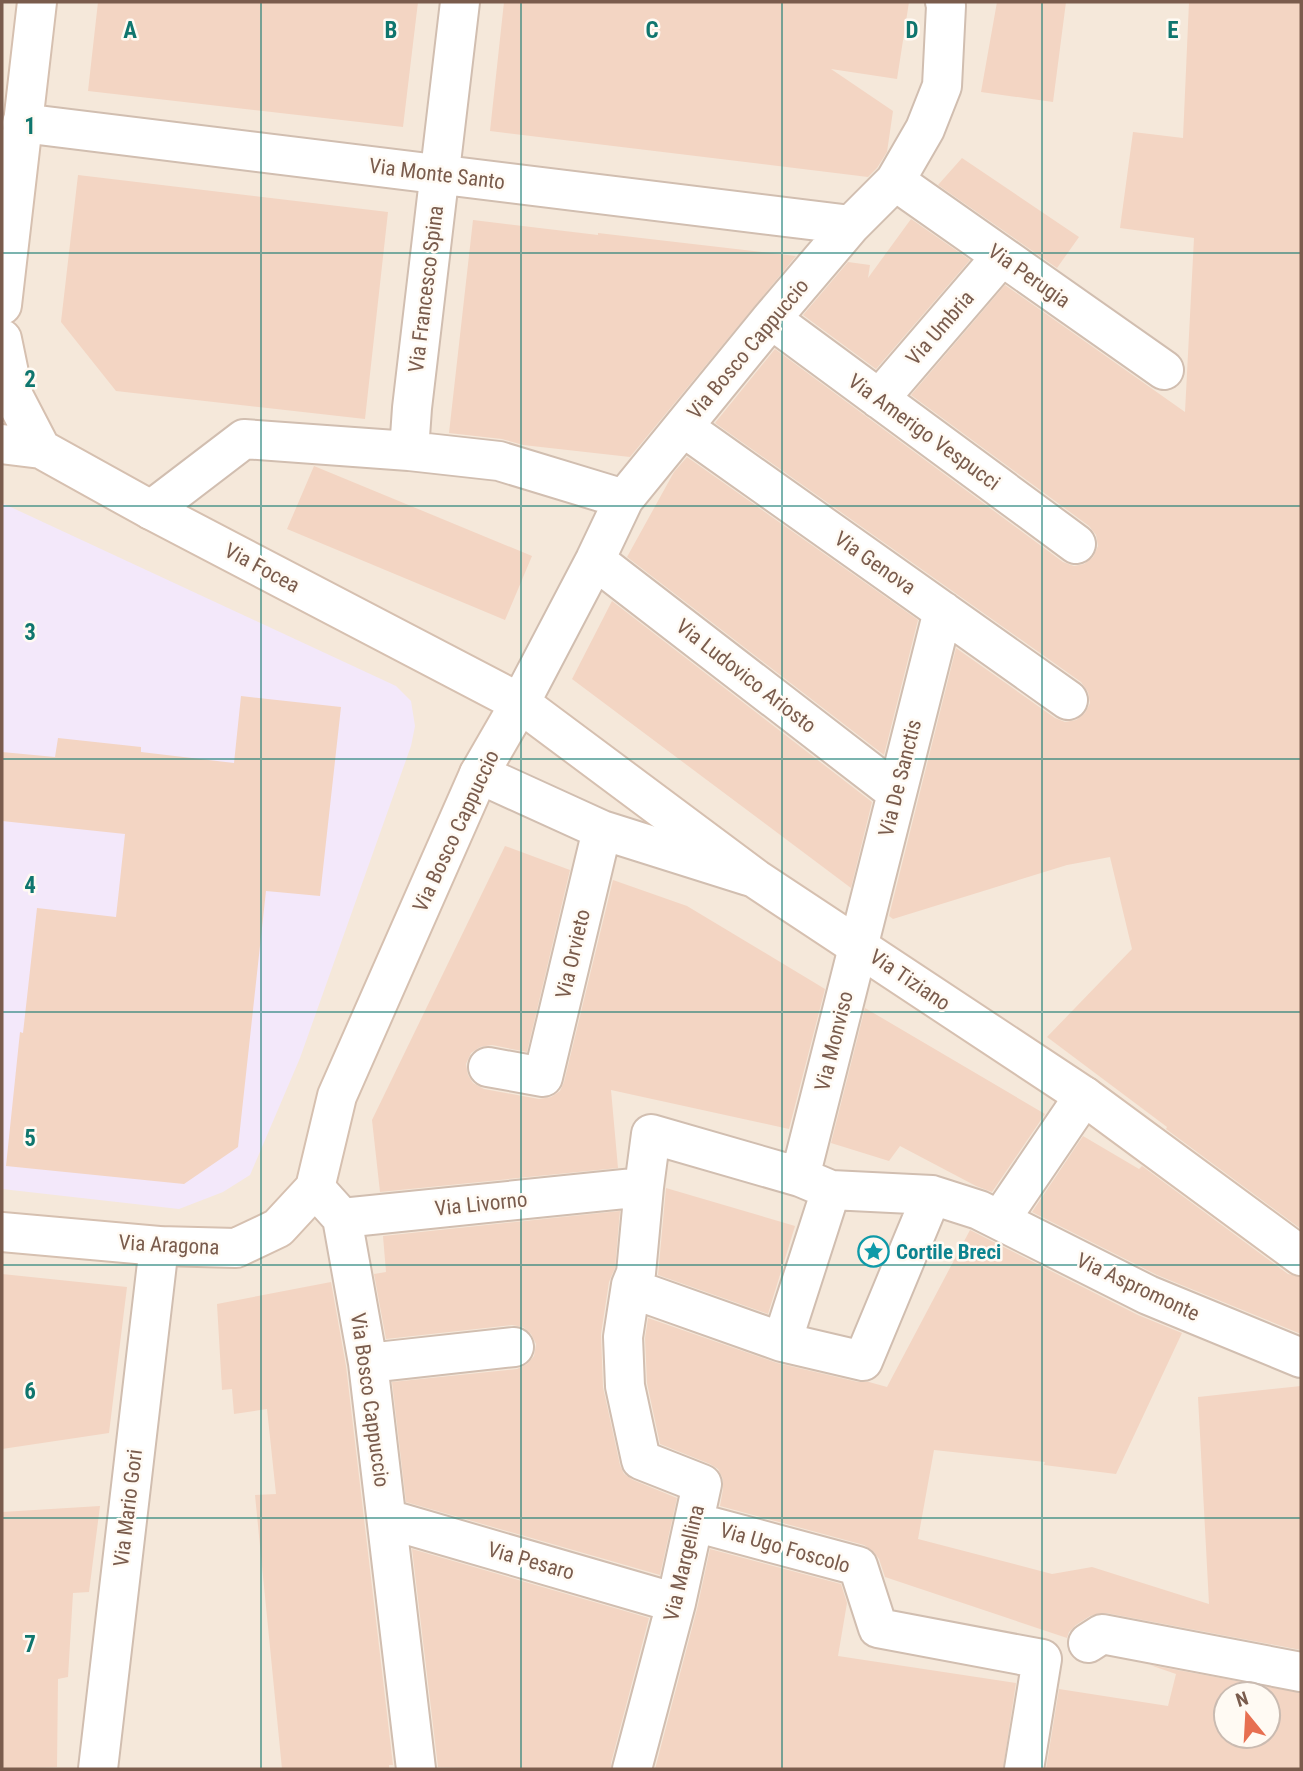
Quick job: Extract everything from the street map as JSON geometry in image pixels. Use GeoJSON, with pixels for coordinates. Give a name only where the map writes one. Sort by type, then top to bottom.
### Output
{"type":"FeatureCollection","features":[{"type":"Feature","properties":{"kind":"street"},"geometry":{"type":"LineString","coordinates":[[2,305],[37,2]]}},
{"type":"Feature","properties":{"kind":"street","name":"Via Francesco Spina"},"geometry":{"type":"LineString","coordinates":[[409,451],[460,2]]}},
{"type":"Feature","properties":{"kind":"street","name":"Via Bosco Cappuccio"},"geometry":{"type":"LineString","coordinates":[[315,1188],[337,1097],[479,774],[520,703],[624,499],[851,225],[895,181],[925,129],[942,86],[945,2]]}},
{"type":"Feature","properties":{"kind":"street","name":"Via Monte Santo"},"geometry":{"type":"LineString","coordinates":[[22,123],[851,225]]}},
{"type":"Feature","properties":{"kind":"street","name":"Via Perugia"},"geometry":{"type":"LineString","coordinates":[[895,181],[1164,370]]}},
{"type":"Feature","properties":{"kind":"street","name":"Via Umbria"},"geometry":{"type":"LineString","coordinates":[[879,399],[1002,257]]}},
{"type":"Feature","properties":{"kind":"street","name":"Via Amerigo Vespucci"},"geometry":{"type":"LineString","coordinates":[[771,319],[1076,544]]}},
{"type":"Feature","properties":{"kind":"street"},"geometry":{"type":"LineString","coordinates":[[2,339],[14,397],[41,449]]}},
{"type":"Feature","properties":{"kind":"street","name":"Via Genova"},"geometry":{"type":"LineString","coordinates":[[683,427],[1068,699]]}},
{"type":"Feature","properties":{"kind":"street"},"geometry":{"type":"LineString","coordinates":[[151,510],[244,439],[409,451],[499,461],[624,499]]}},
{"type":"Feature","properties":{"kind":"street","name":"Via Focea"},"geometry":{"type":"LineString","coordinates":[[2,444],[41,449],[151,510],[520,703]]}},
{"type":"Feature","properties":{"kind":"street","name":"Via Ludovico Ariosto"},"geometry":{"type":"LineString","coordinates":[[595,560],[897,793]]}},
{"type":"Feature","properties":{"kind":"street","name":"Via De Sanctis"},"geometry":{"type":"LineString","coordinates":[[858,945],[943,611]]}},
{"type":"Feature","properties":{"kind":"street","name":"Via Tiziano"},"geometry":{"type":"LineString","coordinates":[[520,703],[756,879],[1084,1096],[1301,1256]]}},
{"type":"Feature","properties":{"kind":"street"},"geometry":{"type":"LineString","coordinates":[[479,774],[602,830],[756,879]]}},
{"type":"Feature","properties":{"kind":"street","name":"Via Orvieto"},"geometry":{"type":"LineString","coordinates":[[488,1067],[543,1077],[602,830]]}},
{"type":"Feature","properties":{"kind":"street","name":"Via Monviso"},"geometry":{"type":"LineString","coordinates":[[782,1342],[815,1183],[810,1136],[858,945]]}},
{"type":"Feature","properties":{"kind":"street"},"geometry":{"type":"LineString","coordinates":[[993,1209],[1084,1096]]}},
{"type":"Feature","properties":{"kind":"street","name":"Via Aspromonte"},"geometry":{"type":"LineString","coordinates":[[632,1188],[651,1134],[815,1183],[932,1195],[993,1209],[1148,1294],[1301,1358]]}},
{"type":"Feature","properties":{"kind":"street"},"geometry":{"type":"LineString","coordinates":[[315,1188],[342,1217]]}},
{"type":"Feature","properties":{"kind":"street","name":"Via Aragona"},"geometry":{"type":"LineString","coordinates":[[2,1232],[159,1247],[236,1248],[278,1228],[315,1188]]}},
{"type":"Feature","properties":{"kind":"street"},"geometry":{"type":"LineString","coordinates":[[632,1188],[633,1279],[644,1293],[782,1342],[863,1361],[932,1195]]}},
{"type":"Feature","properties":{"kind":"street","name":"Via Livorno"},"geometry":{"type":"LineString","coordinates":[[342,1217],[632,1188]]}},
{"type":"Feature","properties":{"kind":"street","name":"Via Bosco Cappuccio"},"geometry":{"type":"LineString","coordinates":[[342,1217],[368,1363],[416,1769]]}},
{"type":"Feature","properties":{"kind":"street","name":"Via Mario Gori"},"geometry":{"type":"LineString","coordinates":[[98,1769],[159,1247]]}},
{"type":"Feature","properties":{"kind":"street","name":"Via Margellina"},"geometry":{"type":"LineString","coordinates":[[632,1769],[676,1603],[702,1484],[641,1460],[625,1386],[622,1337],[633,1279]]}},
{"type":"Feature","properties":{"kind":"street"},"geometry":{"type":"LineString","coordinates":[[368,1363],[514,1347]]}},
{"type":"Feature","properties":{"kind":"street","name":"Via Pesaro"},"geometry":{"type":"LineString","coordinates":[[387,1519],[676,1603]]}},
{"type":"Feature","properties":{"kind":"street","name":"Via Ugo Foscolo"},"geometry":{"type":"LineString","coordinates":[[694,1522],[858,1566],[878,1628],[1042,1658],[1024,1769]]}},
{"type":"Feature","properties":{"kind":"street"},"geometry":{"type":"LineString","coordinates":[[1088,1643],[1102,1634],[1301,1672]]}},
{"type":"Feature","properties":{"kind":"shaded area"},"geometry":{"type":"Polygon","coordinates":[[[2,2],[1301,2],[1301,1769],[2,1769],[2,2]]]}},
{"type":"Feature","properties":{"kind":"shaded area"},"geometry":{"type":"Polygon","coordinates":[[[2,503],[396,686],[411,701],[415,726],[411,746],[300,1058],[250,1175],[223,1192],[179,1209],[2,1189],[2,503]]]}},
{"type":"Feature","properties":{"kind":"building"},"geometry":{"type":"Polygon","coordinates":[[[98,2],[418,2],[403,127],[88,91],[98,2]]]}},
{"type":"Feature","properties":{"kind":"building"},"geometry":{"type":"Polygon","coordinates":[[[504,2],[909,2],[897,79],[831,69],[893,111],[887,152],[868,177],[490,131],[504,2]]]}},
{"type":"Feature","properties":{"kind":"building"},"geometry":{"type":"Polygon","coordinates":[[[997,2],[1066,2],[1053,102],[981,92],[997,2]]]}},
{"type":"Feature","properties":{"kind":"building"},"geometry":{"type":"Polygon","coordinates":[[[1189,2],[1301,2],[1301,1229],[1047,1037],[1132,949],[1110,857],[1067,865],[893,919],[889,916],[956,648],[1055,718],[1065,722],[1076,720],[1085,713],[1090,703],[1088,692],[1081,682],[715,423],[775,349],[1063,562],[1074,566],[1084,564],[1093,557],[1098,546],[1096,535],[1089,526],[911,395],[1005,285],[1185,412],[1194,238],[1120,228],[1133,132],[1183,138],[1189,2]]]}},
{"type":"Feature","properties":{"kind":"building"},"geometry":{"type":"Polygon","coordinates":[[[962,158],[1079,237],[1057,268],[938,185],[962,158]]]}},
{"type":"Feature","properties":{"kind":"building"},"geometry":{"type":"Polygon","coordinates":[[[78,175],[388,212],[365,419],[116,391],[61,322],[78,175]]]}},
{"type":"Feature","properties":{"kind":"building"},"geometry":{"type":"Polygon","coordinates":[[[911,219],[970,260],[876,369],[803,315],[848,262],[870,265],[868,278],[911,219]]]}},
{"type":"Feature","properties":{"kind":"building"},"geometry":{"type":"Polygon","coordinates":[[[473,220],[796,256],[630,457],[523,445],[502,439],[449,433],[473,220]]]}},
{"type":"Feature","properties":{"kind":"building"},"geometry":{"type":"Polygon","coordinates":[[[687,457],[918,620],[884,755],[627,557],[674,472],[687,457]]]}},
{"type":"Feature","properties":{"kind":"building"},"geometry":{"type":"Polygon","coordinates":[[[314,466],[532,556],[505,620],[287,529],[314,466]]]}},
{"type":"Feature","properties":{"kind":"building"},"geometry":{"type":"Polygon","coordinates":[[[612,601],[872,802],[851,888],[572,679],[612,601]]]}},
{"type":"Feature","properties":{"kind":"building"},"geometry":{"type":"Polygon","coordinates":[[[241,696],[341,707],[320,896],[266,891],[238,1147],[184,1184],[6,1166],[37,908],[116,917],[125,834],[2,821],[2,752],[55,757],[58,738],[141,747],[141,752],[234,763],[241,696]]]}},
{"type":"Feature","properties":{"kind":"building"},"geometry":{"type":"Polygon","coordinates":[[[505,846],[570,870],[527,1052],[492,1045],[480,1047],[471,1053],[466,1064],[473,1083],[484,1089],[539,1099],[551,1097],[560,1091],[613,880],[687,906],[825,989],[789,1129],[611,1090],[618,1168],[380,1192],[372,1120],[505,846]]]}},
{"type":"Feature","properties":{"kind":"building"},"geometry":{"type":"Polygon","coordinates":[[[865,1008],[1045,1114],[992,1192],[900,1146],[889,1161],[831,1143],[865,1008]]]}},
{"type":"Feature","properties":{"kind":"building"},"geometry":{"type":"Polygon","coordinates":[[[1083,1136],[1139,1169],[1142,1166],[1288,1274],[1301,1277],[1301,1334],[1157,1275],[1032,1212],[1083,1136]]]}},
{"type":"Feature","properties":{"kind":"building"},"geometry":{"type":"Polygon","coordinates":[[[666,1188],[795,1226],[768,1314],[658,1275],[666,1188]]]}},
{"type":"Feature","properties":{"kind":"building"},"geometry":{"type":"Polygon","coordinates":[[[620,1211],[615,1268],[609,1282],[601,1334],[603,1387],[624,1474],[677,1498],[660,1575],[406,1502],[392,1382],[517,1369],[527,1364],[534,1356],[536,1344],[531,1334],[523,1327],[512,1325],[386,1339],[374,1274],[386,1272],[383,1236],[620,1211]]]}},
{"type":"Feature","properties":{"kind":"building"},"geometry":{"type":"Polygon","coordinates":[[[970,1230],[1138,1315],[1182,1333],[1116,1474],[1044,1465],[1045,1462],[934,1450],[918,1539],[1052,1574],[1092,1567],[1209,1604],[1198,1397],[1301,1386],[1301,1650],[1106,1613],[1090,1616],[1076,1625],[1067,1638],[885,1577],[879,1559],[864,1545],[720,1506],[723,1479],[718,1469],[660,1444],[647,1383],[645,1338],[648,1318],[777,1363],[887,1387],[970,1230]]]}},
{"type":"Feature","properties":{"kind":"building"},"geometry":{"type":"Polygon","coordinates":[[[2,1274],[127,1287],[109,1433],[2,1449],[2,1274]]]}},
{"type":"Feature","properties":{"kind":"building"},"geometry":{"type":"Polygon","coordinates":[[[331,1282],[346,1366],[393,1765],[389,1765],[389,1769],[282,1769],[255,1495],[276,1494],[267,1409],[234,1414],[232,1389],[222,1390],[217,1304],[331,1282]]]}},
{"type":"Feature","properties":{"kind":"building"},"geometry":{"type":"Polygon","coordinates":[[[100,1506],[89,1592],[73,1593],[68,1677],[58,1679],[57,1767],[2,1769],[2,1512],[100,1506]]]}},
{"type":"Feature","properties":{"kind":"building"},"geometry":{"type":"Polygon","coordinates":[[[412,1549],[649,1618],[611,1769],[438,1767],[412,1549]]]}},
{"type":"Feature","properties":{"kind":"building"},"geometry":{"type":"Polygon","coordinates":[[[710,1549],[841,1584],[847,1603],[838,1656],[1016,1683],[1003,1769],[655,1769],[710,1549]]]}},
{"type":"Feature","properties":{"kind":"building"},"geometry":{"type":"Polygon","coordinates":[[[1150,1665],[1231,1680],[1212,1680],[1212,1750],[1282,1750],[1282,1689],[1301,1693],[1301,1769],[1046,1769],[1059,1689],[1168,1706],[1176,1674],[1150,1665]]]}},
{"type":"Feature","properties":{"kind":"place","name":"Cortile Breci"},"geometry":{"type":"Point","coordinates":[873,1252]}}]}
